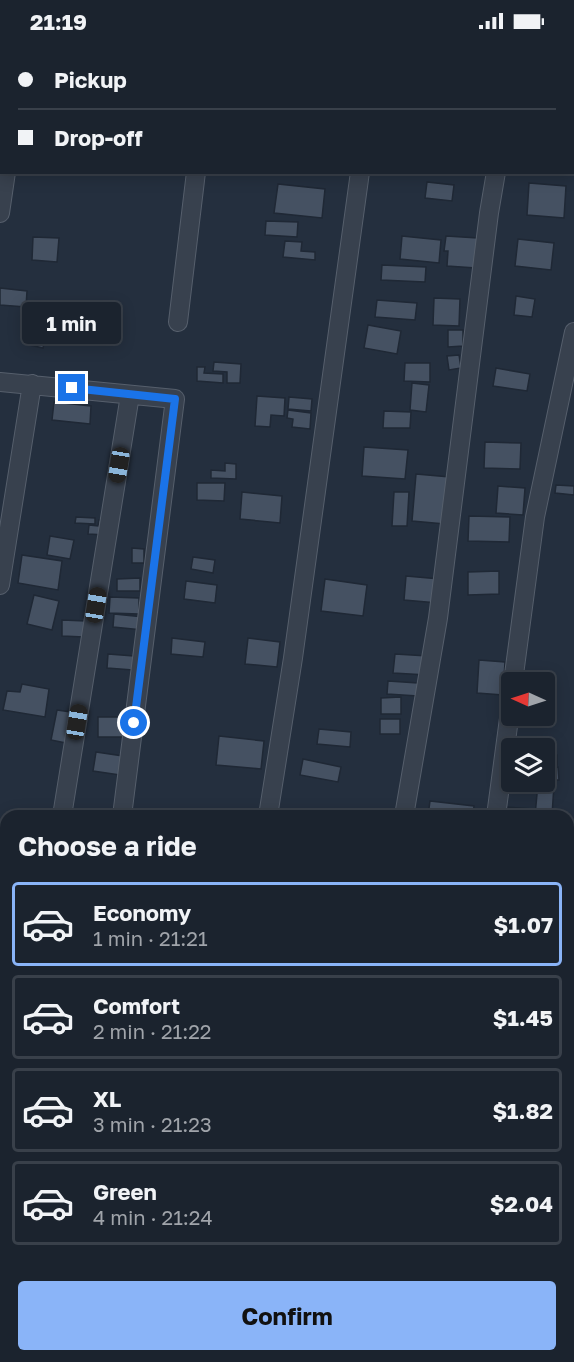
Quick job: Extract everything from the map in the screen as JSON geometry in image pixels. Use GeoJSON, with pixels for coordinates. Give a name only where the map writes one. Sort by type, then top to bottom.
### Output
{"type":"FeatureCollection","features":[{"type":"Feature","properties":{"kind":"street"},"geometry":{"type":"LineString","coordinates":[[0,213],[6,174]]}},
{"type":"Feature","properties":{"kind":"street"},"geometry":{"type":"LineString","coordinates":[[178,322],[196,174]]}},
{"type":"Feature","properties":{"kind":"street"},"geometry":{"type":"LineString","coordinates":[[269,810],[293,658],[360,174]]}},
{"type":"Feature","properties":{"kind":"street"},"geometry":{"type":"LineString","coordinates":[[405,810],[438,618],[496,174]]}},
{"type":"Feature","properties":{"kind":"street"},"geometry":{"type":"LineString","coordinates":[[514,672],[535,517],[574,332]]}},
{"type":"Feature","properties":{"kind":"street"},"geometry":{"type":"LineString","coordinates":[[0,382],[175,399],[123,810]]}},
{"type":"Feature","properties":{"kind":"street"},"geometry":{"type":"LineString","coordinates":[[0,585],[33,384]]}},
{"type":"Feature","properties":{"kind":"street"},"geometry":{"type":"LineString","coordinates":[[63,810],[130,395]]}},
{"type":"Feature","properties":{"kind":"street"},"geometry":{"type":"LineString","coordinates":[[497,810],[508,726]]}},
{"type":"Feature","properties":{"kind":"building"},"geometry":{"type":"Polygon","coordinates":[[[427,182],[454,185],[452,201],[425,198],[427,182]]]}},
{"type":"Feature","properties":{"kind":"building"},"geometry":{"type":"Polygon","coordinates":[[[529,183],[566,186],[564,218],[527,215],[529,183]]]}},
{"type":"Feature","properties":{"kind":"building"},"geometry":{"type":"Polygon","coordinates":[[[278,184],[325,189],[322,218],[274,213],[278,184]]]}},
{"type":"Feature","properties":{"kind":"building"},"geometry":{"type":"Polygon","coordinates":[[[266,221],[298,222],[297,237],[265,235],[266,221]]]}},
{"type":"Feature","properties":{"kind":"building"},"geometry":{"type":"Polygon","coordinates":[[[402,236],[441,240],[439,263],[400,259],[402,236]]]}},
{"type":"Feature","properties":{"kind":"building"},"geometry":{"type":"Polygon","coordinates":[[[446,236],[478,238],[476,268],[447,266],[448,251],[444,251],[446,236]]]}},
{"type":"Feature","properties":{"kind":"building"},"geometry":{"type":"Polygon","coordinates":[[[33,237],[59,238],[57,262],[32,260],[33,237]]]}},
{"type":"Feature","properties":{"kind":"building"},"geometry":{"type":"Polygon","coordinates":[[[518,239],[554,243],[551,270],[515,266],[518,239]]]}},
{"type":"Feature","properties":{"kind":"building"},"geometry":{"type":"Polygon","coordinates":[[[285,241],[302,242],[301,251],[315,252],[315,260],[283,257],[285,241]]]}},
{"type":"Feature","properties":{"kind":"building"},"geometry":{"type":"Polygon","coordinates":[[[382,265],[426,267],[425,282],[381,280],[382,265]]]}},
{"type":"Feature","properties":{"kind":"building"},"geometry":{"type":"Polygon","coordinates":[[[0,288],[27,291],[26,307],[0,305],[0,288]]]}},
{"type":"Feature","properties":{"kind":"building"},"geometry":{"type":"Polygon","coordinates":[[[516,296],[535,299],[532,317],[514,315],[516,296]]]}},
{"type":"Feature","properties":{"kind":"building"},"geometry":{"type":"Polygon","coordinates":[[[434,298],[460,299],[459,326],[433,325],[434,298]]]}},
{"type":"Feature","properties":{"kind":"building"},"geometry":{"type":"Polygon","coordinates":[[[377,300],[417,303],[415,320],[375,317],[377,300]]]}},
{"type":"Feature","properties":{"kind":"building"},"geometry":{"type":"Polygon","coordinates":[[[36,318],[49,320],[43,348],[30,345],[36,318]]]}},
{"type":"Feature","properties":{"kind":"building"},"geometry":{"type":"Polygon","coordinates":[[[368,325],[401,331],[397,354],[364,348],[368,325]]]}},
{"type":"Feature","properties":{"kind":"building"},"geometry":{"type":"Polygon","coordinates":[[[448,330],[463,330],[463,346],[448,347],[448,330]]]}},
{"type":"Feature","properties":{"kind":"building"},"geometry":{"type":"Polygon","coordinates":[[[459,355],[461,368],[449,370],[447,356],[459,355]]]}},
{"type":"Feature","properties":{"kind":"building"},"geometry":{"type":"Polygon","coordinates":[[[214,362],[241,364],[240,383],[227,383],[227,372],[213,371],[214,362]]]}},
{"type":"Feature","properties":{"kind":"building"},"geometry":{"type":"Polygon","coordinates":[[[405,363],[430,363],[430,382],[404,381],[405,363]]]}},
{"type":"Feature","properties":{"kind":"building"},"geometry":{"type":"Polygon","coordinates":[[[197,367],[205,367],[204,373],[223,374],[223,383],[197,381],[197,367]]]}},
{"type":"Feature","properties":{"kind":"building"},"geometry":{"type":"Polygon","coordinates":[[[496,368],[530,374],[527,391],[493,386],[496,368]]]}},
{"type":"Feature","properties":{"kind":"building"},"geometry":{"type":"Polygon","coordinates":[[[412,383],[429,385],[426,412],[410,410],[412,383]]]}},
{"type":"Feature","properties":{"kind":"building"},"geometry":{"type":"Polygon","coordinates":[[[257,396],[285,398],[284,416],[271,415],[270,427],[255,426],[257,396]]]}},
{"type":"Feature","properties":{"kind":"building"},"geometry":{"type":"Polygon","coordinates":[[[289,397],[312,399],[311,411],[288,409],[289,397]]]}},
{"type":"Feature","properties":{"kind":"building"},"geometry":{"type":"Polygon","coordinates":[[[54,402],[91,406],[90,424],[52,420],[54,402]]]}},
{"type":"Feature","properties":{"kind":"building"},"geometry":{"type":"Polygon","coordinates":[[[288,410],[311,413],[310,429],[292,427],[293,419],[287,418],[288,410]]]}},
{"type":"Feature","properties":{"kind":"building"},"geometry":{"type":"Polygon","coordinates":[[[384,411],[411,412],[410,428],[383,428],[384,411]]]}},
{"type":"Feature","properties":{"kind":"building"},"geometry":{"type":"Polygon","coordinates":[[[485,442],[521,443],[520,469],[484,468],[485,442]]]}},
{"type":"Feature","properties":{"kind":"building"},"geometry":{"type":"Polygon","coordinates":[[[364,447],[408,450],[405,479],[362,476],[364,447]]]}},
{"type":"Feature","properties":{"kind":"building"},"geometry":{"type":"Polygon","coordinates":[[[225,463],[236,464],[236,479],[211,478],[211,470],[225,471],[225,463]]]}},
{"type":"Feature","properties":{"kind":"building"},"geometry":{"type":"Polygon","coordinates":[[[416,474],[450,477],[445,524],[412,521],[416,474]]]}},
{"type":"Feature","properties":{"kind":"building"},"geometry":{"type":"Polygon","coordinates":[[[197,483],[225,483],[224,501],[197,500],[197,483]]]}},
{"type":"Feature","properties":{"kind":"building"},"geometry":{"type":"Polygon","coordinates":[[[556,485],[574,486],[574,495],[555,493],[556,485]]]}},
{"type":"Feature","properties":{"kind":"building"},"geometry":{"type":"Polygon","coordinates":[[[498,486],[525,488],[523,515],[496,513],[498,486]]]}},
{"type":"Feature","properties":{"kind":"building"},"geometry":{"type":"Polygon","coordinates":[[[242,492],[282,496],[280,523],[240,519],[242,492]]]}},
{"type":"Feature","properties":{"kind":"building"},"geometry":{"type":"Polygon","coordinates":[[[394,492],[409,492],[407,526],[392,526],[394,492]]]}},
{"type":"Feature","properties":{"kind":"building"},"geometry":{"type":"Polygon","coordinates":[[[469,516],[510,517],[509,542],[468,541],[469,516]]]}},
{"type":"Feature","properties":{"kind":"building"},"geometry":{"type":"Polygon","coordinates":[[[76,517],[95,518],[95,524],[75,523],[76,517]]]}},
{"type":"Feature","properties":{"kind":"building"},"geometry":{"type":"Polygon","coordinates":[[[99,520],[106,520],[106,535],[88,534],[89,525],[98,526],[99,520]]]}},
{"type":"Feature","properties":{"kind":"building"},"geometry":{"type":"Polygon","coordinates":[[[50,536],[74,540],[70,559],[47,555],[50,536]]]}},
{"type":"Feature","properties":{"kind":"building"},"geometry":{"type":"Polygon","coordinates":[[[132,548],[144,549],[144,563],[132,563],[132,548]]]}},
{"type":"Feature","properties":{"kind":"building"},"geometry":{"type":"Polygon","coordinates":[[[22,555],[62,561],[58,590],[18,583],[22,555]]]}},
{"type":"Feature","properties":{"kind":"building"},"geometry":{"type":"Polygon","coordinates":[[[193,557],[215,560],[213,573],[191,569],[193,557]]]}},
{"type":"Feature","properties":{"kind":"building"},"geometry":{"type":"Polygon","coordinates":[[[499,571],[499,594],[468,595],[468,572],[499,571]]]}},
{"type":"Feature","properties":{"kind":"building"},"geometry":{"type":"Polygon","coordinates":[[[406,576],[440,579],[438,603],[404,600],[406,576]]]}},
{"type":"Feature","properties":{"kind":"building"},"geometry":{"type":"Polygon","coordinates":[[[140,578],[140,591],[117,591],[117,579],[140,578]]]}},
{"type":"Feature","properties":{"kind":"building"},"geometry":{"type":"Polygon","coordinates":[[[325,579],[367,585],[363,616],[321,611],[325,579]]]}},
{"type":"Feature","properties":{"kind":"building"},"geometry":{"type":"Polygon","coordinates":[[[186,581],[217,585],[215,603],[184,599],[186,581]]]}},
{"type":"Feature","properties":{"kind":"building"},"geometry":{"type":"Polygon","coordinates":[[[34,595],[59,601],[52,630],[27,624],[34,595]]]}},
{"type":"Feature","properties":{"kind":"building"},"geometry":{"type":"Polygon","coordinates":[[[110,597],[139,598],[139,614],[109,613],[110,597]]]}},
{"type":"Feature","properties":{"kind":"building"},"geometry":{"type":"Polygon","coordinates":[[[114,614],[144,617],[143,630],[113,627],[114,614]]]}},
{"type":"Feature","properties":{"kind":"building"},"geometry":{"type":"Polygon","coordinates":[[[62,620],[86,621],[84,637],[62,636],[62,620]]]}},
{"type":"Feature","properties":{"kind":"building"},"geometry":{"type":"Polygon","coordinates":[[[172,638],[205,642],[203,657],[171,654],[172,638]]]}},
{"type":"Feature","properties":{"kind":"building"},"geometry":{"type":"Polygon","coordinates":[[[248,638],[280,642],[277,667],[245,664],[248,638]]]}},
{"type":"Feature","properties":{"kind":"building"},"geometry":{"type":"Polygon","coordinates":[[[108,654],[134,656],[133,670],[107,668],[108,654]]]}},
{"type":"Feature","properties":{"kind":"building"},"geometry":{"type":"Polygon","coordinates":[[[395,654],[428,656],[427,675],[393,673],[395,654]]]}},
{"type":"Feature","properties":{"kind":"building"},"geometry":{"type":"Polygon","coordinates":[[[479,660],[505,662],[504,672],[501,672],[501,695],[477,693],[479,660]]]}},
{"type":"Feature","properties":{"kind":"building"},"geometry":{"type":"Polygon","coordinates":[[[388,681],[418,683],[418,696],[387,694],[388,681]]]}},
{"type":"Feature","properties":{"kind":"building"},"geometry":{"type":"Polygon","coordinates":[[[22,684],[49,689],[45,717],[3,710],[7,691],[20,692],[22,684]]]}},
{"type":"Feature","properties":{"kind":"building"},"geometry":{"type":"Polygon","coordinates":[[[401,697],[401,714],[381,714],[381,698],[401,697]]]}},
{"type":"Feature","properties":{"kind":"building"},"geometry":{"type":"Polygon","coordinates":[[[57,710],[71,712],[66,743],[51,740],[57,710]]]}},
{"type":"Feature","properties":{"kind":"building"},"geometry":{"type":"Polygon","coordinates":[[[98,717],[125,717],[124,737],[98,737],[98,717]]]}},
{"type":"Feature","properties":{"kind":"building"},"geometry":{"type":"Polygon","coordinates":[[[380,719],[400,719],[400,734],[380,734],[380,719]]]}},
{"type":"Feature","properties":{"kind":"building"},"geometry":{"type":"Polygon","coordinates":[[[319,729],[351,732],[350,747],[317,744],[319,729]]]}},
{"type":"Feature","properties":{"kind":"building"},"geometry":{"type":"Polygon","coordinates":[[[219,736],[264,741],[261,769],[216,765],[219,736]]]}},
{"type":"Feature","properties":{"kind":"building"},"geometry":{"type":"Polygon","coordinates":[[[96,752],[123,756],[120,775],[93,771],[96,752]]]}},
{"type":"Feature","properties":{"kind":"building"},"geometry":{"type":"Polygon","coordinates":[[[303,759],[341,767],[338,782],[300,775],[303,759]]]}},
{"type":"Feature","properties":{"kind":"building"},"geometry":{"type":"Polygon","coordinates":[[[555,767],[558,767],[559,780],[555,780],[555,767]]]}},
{"type":"Feature","properties":{"kind":"building"},"geometry":{"type":"Polygon","coordinates":[[[537,792],[554,792],[552,810],[536,810],[537,792]]]}},
{"type":"Feature","properties":{"kind":"building"},"geometry":{"type":"Polygon","coordinates":[[[430,801],[474,806],[474,810],[429,810],[430,801]]]}},
{"type":"Feature","properties":{"kind":"building"},"geometry":{"type":"Polygon","coordinates":[[[506,807],[532,809],[532,810],[506,810],[506,807]]]}},
{"type":"Feature","properties":{"kind":"route"},"geometry":{"type":"LineString","coordinates":[[72,388],[175,399],[134,723]]}}]}
